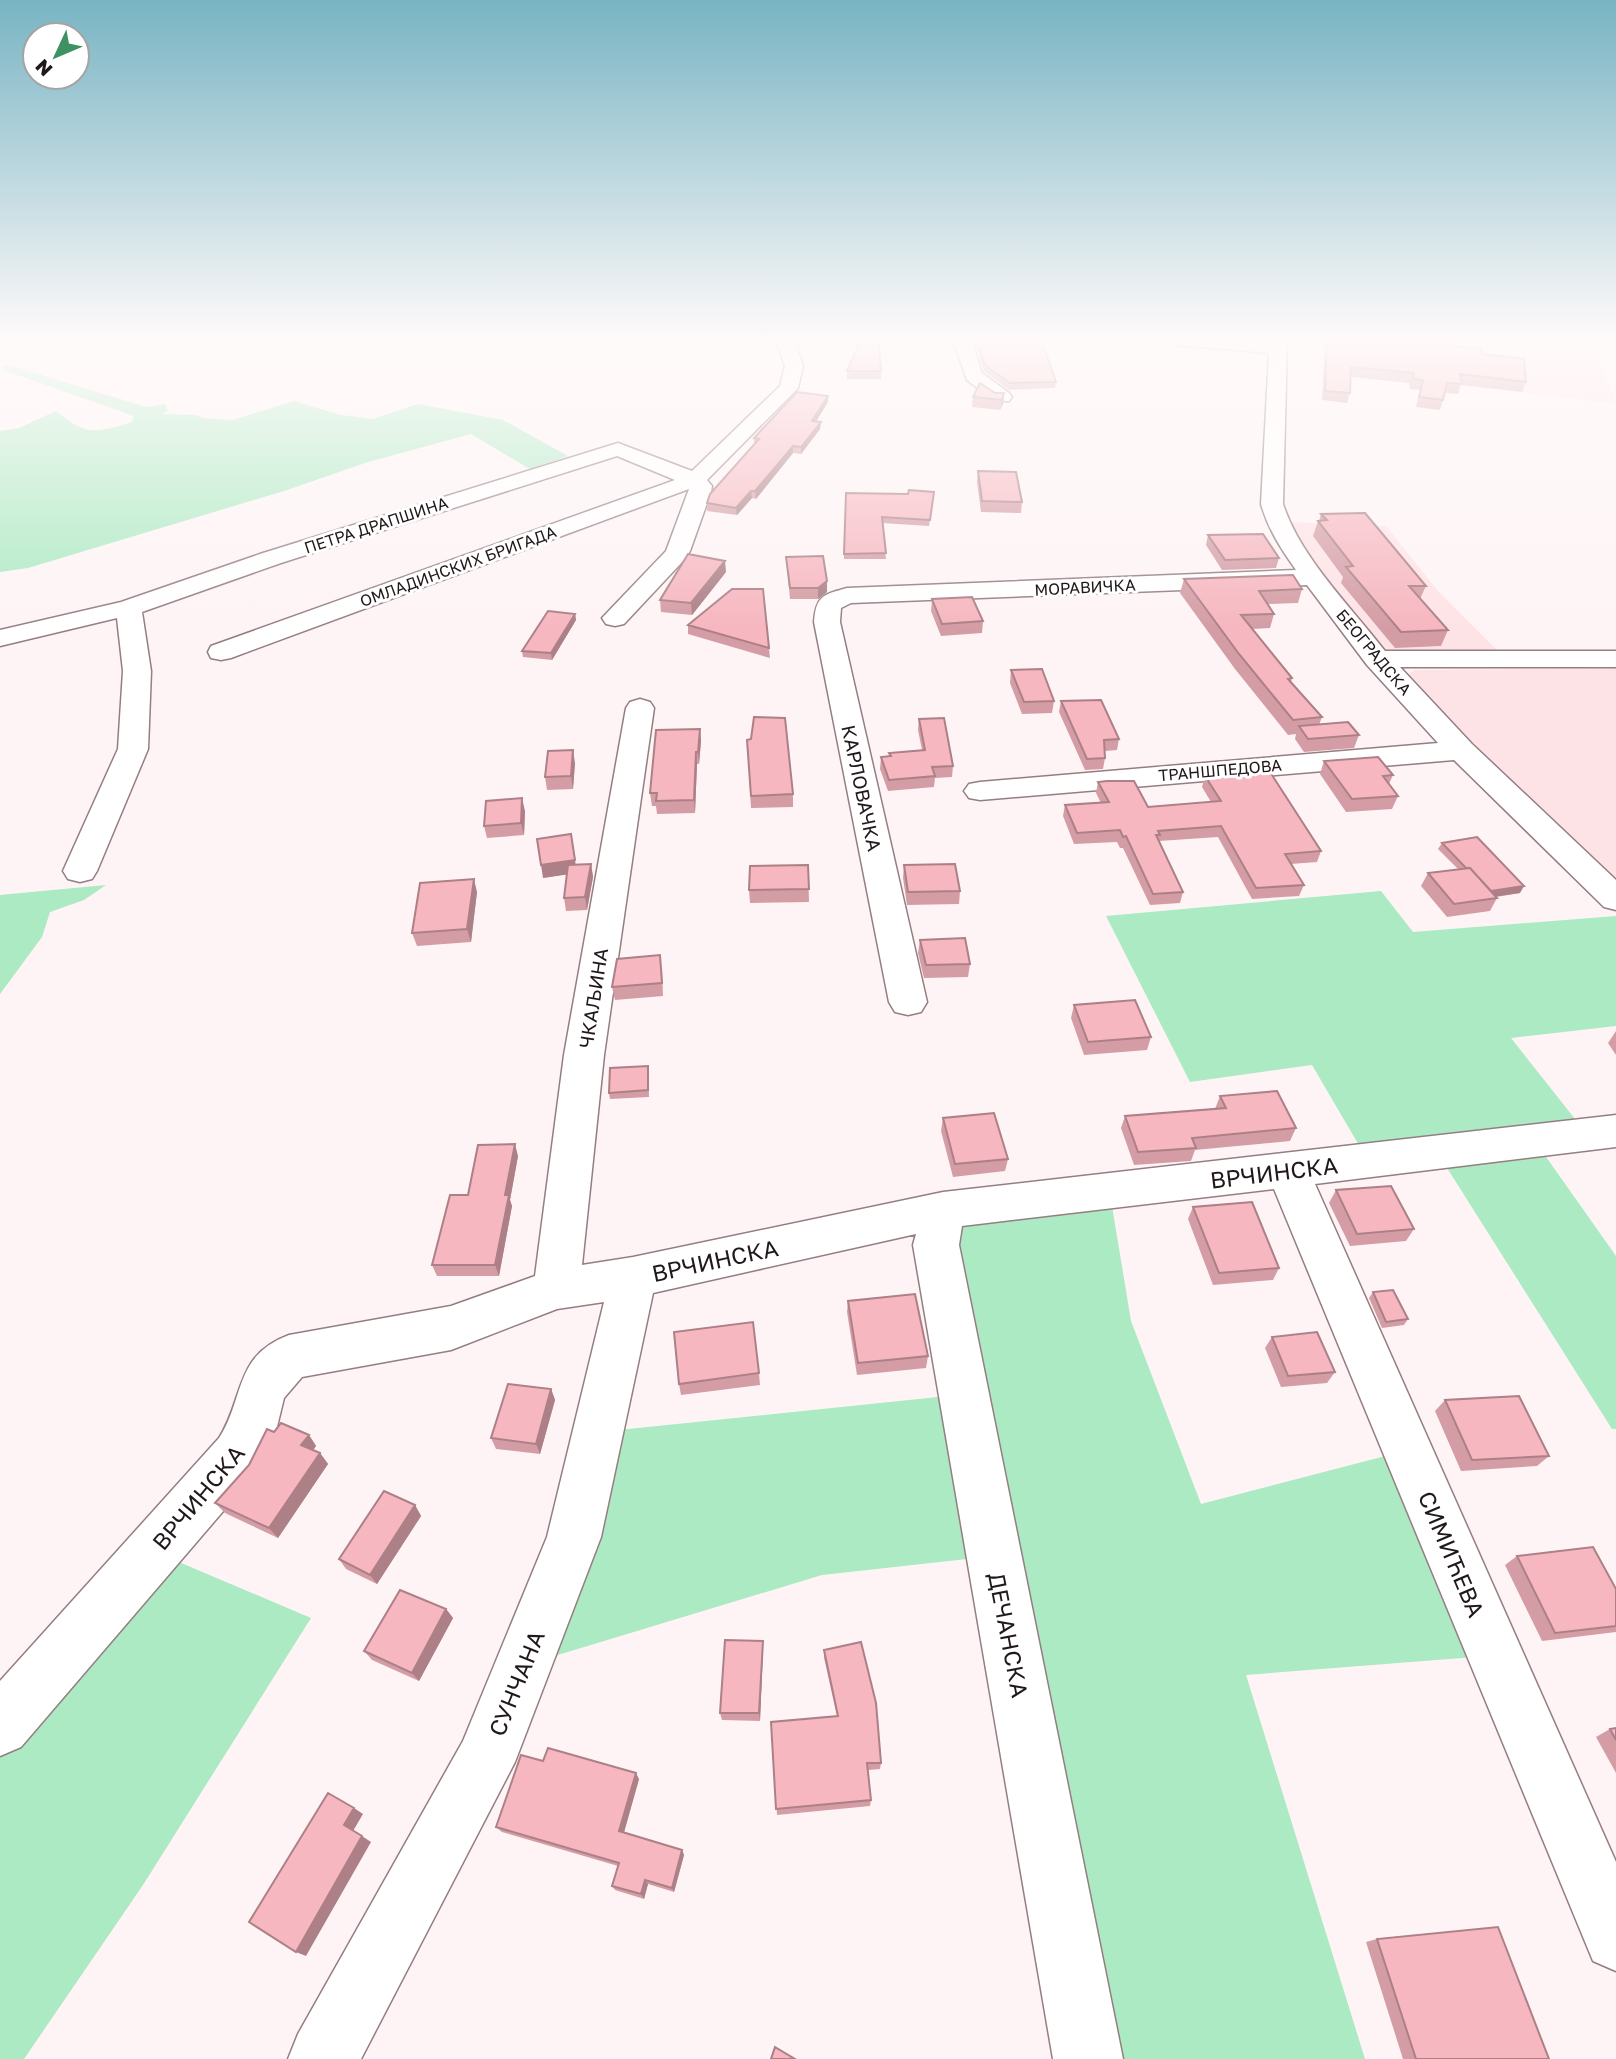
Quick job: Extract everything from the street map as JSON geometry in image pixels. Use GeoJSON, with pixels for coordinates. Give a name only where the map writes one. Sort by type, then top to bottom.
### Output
{"type":"FeatureCollection","features":[{"type":"Feature","properties":{"kind":"street"},"geometry":{"type":"LineString","coordinates":[[615,618],[678,551],[700,492],[701,486],[695,480],[740,436]]}},
{"type":"Feature","properties":{"kind":"street","name":"БЕОГРАДСКА"},"geometry":{"type":"LineString","coordinates":[[1275,436],[1272,504],[1277,521],[1291,547],[1313,577],[1377,659],[1461,750],[1616,899]]}},
{"type":"Feature","properties":{"kind":"street","name":"ПЕТРА ДРАПШИНА"},"geometry":{"type":"LineString","coordinates":[[0,638],[128,608],[272,558],[618,449],[695,480]]}},
{"type":"Feature","properties":{"kind":"street","name":"ОМЛАДИНСКИХ БРИГАДА"},"geometry":{"type":"LineString","coordinates":[[221,652],[695,480]]}},
{"type":"Feature","properties":{"kind":"street","name":"МОРАВИЧКА"},"geometry":{"type":"LineString","coordinates":[[856,596],[1313,577]]}},
{"type":"Feature","properties":{"kind":"street","name":"КАРЛОВАЧКА"},"geometry":{"type":"LineString","coordinates":[[856,596],[840,598],[828,604],[827,622],[908,1002]]}},
{"type":"Feature","properties":{"kind":"street"},"geometry":{"type":"LineString","coordinates":[[80,871],[133,749],[137,671],[128,608]]}},
{"type":"Feature","properties":{"kind":"street"},"geometry":{"type":"LineString","coordinates":[[1377,659],[1616,659]]}},
{"type":"Feature","properties":{"kind":"street","name":"ЧКАЉИНА"},"geometry":{"type":"LineString","coordinates":[[556,1289],[584,1055],[640,708]]}},
{"type":"Feature","properties":{"kind":"street","name":"ТРАНШПЕДОВА"},"geometry":{"type":"LineString","coordinates":[[980,790],[1461,750]]}},
{"type":"Feature","properties":{"kind":"street","name":"ВРЧИНСКА"},"geometry":{"type":"LineString","coordinates":[[0,1726],[237,1456],[250,1435],[266,1384],[289,1357],[451,1328],[556,1289],[633,1277],[943,1210],[1616,1131]]}},
{"type":"Feature","properties":{"kind":"street","name":"СИМИЋЕВА"},"geometry":{"type":"LineString","coordinates":[[1288,1171],[1616,1938]]}},
{"type":"Feature","properties":{"kind":"street","name":"ДЕЧАНСКА"},"geometry":{"type":"LineString","coordinates":[[943,1210],[936,1245],[1088,2059]]}},
{"type":"Feature","properties":{"kind":"street","name":"СУНЧАНА"},"geometry":{"type":"LineString","coordinates":[[323,2059],[485,1762],[574,1537],[633,1277]]}},
{"type":"Feature","properties":{"kind":"shaded area"},"geometry":{"type":"Polygon","coordinates":[[[1287,522],[1386,526],[1438,591],[1503,656],[1380,652],[1322,578],[1287,522]]]}},
{"type":"Feature","properties":{"kind":"shaded area"},"geometry":{"type":"Polygon","coordinates":[[[1616,668],[1616,885],[1408,682],[1406,675],[1415,670],[1616,668]]]}},
{"type":"Feature","properties":{"kind":"green space"},"geometry":{"type":"Polygon","coordinates":[[[0,436],[463,436],[368,462],[287,490],[28,568],[0,572],[0,436]]]}},
{"type":"Feature","properties":{"kind":"green space"},"geometry":{"type":"Polygon","coordinates":[[[475,436],[532,436],[568,456],[530,469],[475,436]]]}},
{"type":"Feature","properties":{"kind":"green space"},"geometry":{"type":"Polygon","coordinates":[[[106,885],[84,900],[50,912],[42,937],[0,994],[0,895],[106,885]]]}},
{"type":"Feature","properties":{"kind":"green space"},"geometry":{"type":"Polygon","coordinates":[[[1381,891],[1413,932],[1616,916],[1616,1026],[1511,1038],[1575,1119],[1360,1147],[1312,1065],[1190,1082],[1106,916],[1381,891]]]}},
{"type":"Feature","properties":{"kind":"green space"},"geometry":{"type":"Polygon","coordinates":[[[1544,1154],[1616,1256],[1616,1429],[1612,1429],[1442,1160],[1544,1154]]]}},
{"type":"Feature","properties":{"kind":"green space"},"geometry":{"type":"Polygon","coordinates":[[[1111,1200],[1131,1321],[1201,1504],[1393,1454],[1475,1657],[1246,1675],[1365,2059],[1102,2059],[952,1216],[1111,1200]]]}},
{"type":"Feature","properties":{"kind":"green space"},"geometry":{"type":"Polygon","coordinates":[[[957,1395],[985,1557],[822,1575],[538,1661],[609,1431],[957,1395]]]}},
{"type":"Feature","properties":{"kind":"green space"},"geometry":{"type":"Polygon","coordinates":[[[160,1554],[311,1618],[143,1885],[24,2059],[0,2059],[0,1744],[160,1554]]]}},
{"type":"Feature","properties":{"kind":"building"},"geometry":{"type":"Polygon","coordinates":[[[810,436],[801,447],[793,446],[755,491],[751,491],[736,508],[707,503],[710,494],[759,439],[754,438],[810,436]]]}},
{"type":"Feature","properties":{"kind":"building"},"geometry":{"type":"Polygon","coordinates":[[[978,471],[1016,472],[1022,502],[982,501],[978,471]]]}},
{"type":"Feature","properties":{"kind":"building"},"geometry":{"type":"Polygon","coordinates":[[[909,490],[934,492],[930,520],[882,517],[886,553],[844,554],[846,493],[908,494],[909,490]]]}},
{"type":"Feature","properties":{"kind":"building"},"geometry":{"type":"Polygon","coordinates":[[[1365,513],[1426,586],[1409,586],[1448,630],[1401,632],[1346,567],[1353,566],[1318,521],[1327,520],[1321,514],[1365,513]]]}},
{"type":"Feature","properties":{"kind":"building"},"geometry":{"type":"Polygon","coordinates":[[[1263,534],[1279,558],[1225,560],[1208,535],[1263,534]]]}},
{"type":"Feature","properties":{"kind":"building"},"geometry":{"type":"Polygon","coordinates":[[[688,554],[725,561],[691,603],[660,600],[688,554]]]}},
{"type":"Feature","properties":{"kind":"building"},"geometry":{"type":"Polygon","coordinates":[[[823,556],[827,581],[818,588],[790,588],[786,557],[823,556]]]}},
{"type":"Feature","properties":{"kind":"building"},"geometry":{"type":"Polygon","coordinates":[[[1293,575],[1302,589],[1259,591],[1274,614],[1241,615],[1292,678],[1288,679],[1322,717],[1293,720],[1239,654],[1184,579],[1293,575]]]}},
{"type":"Feature","properties":{"kind":"building"},"geometry":{"type":"Polygon","coordinates":[[[732,589],[763,589],[769,648],[688,625],[732,589]]]}},
{"type":"Feature","properties":{"kind":"building"},"geometry":{"type":"Polygon","coordinates":[[[972,597],[983,621],[942,624],[932,599],[972,597]]]}},
{"type":"Feature","properties":{"kind":"building"},"geometry":{"type":"Polygon","coordinates":[[[548,611],[575,614],[551,653],[522,651],[548,611]]]}},
{"type":"Feature","properties":{"kind":"building"},"geometry":{"type":"Polygon","coordinates":[[[1042,669],[1054,701],[1024,702],[1011,670],[1042,669]]]}},
{"type":"Feature","properties":{"kind":"building"},"geometry":{"type":"Polygon","coordinates":[[[1101,700],[1119,739],[1104,740],[1105,758],[1087,759],[1061,701],[1101,700]]]}},
{"type":"Feature","properties":{"kind":"building"},"geometry":{"type":"Polygon","coordinates":[[[754,717],[785,718],[793,794],[751,796],[747,740],[751,739],[754,717]]]}},
{"type":"Feature","properties":{"kind":"building"},"geometry":{"type":"Polygon","coordinates":[[[944,718],[953,766],[932,767],[935,776],[889,780],[881,757],[891,756],[889,753],[925,750],[919,719],[944,718]]]}},
{"type":"Feature","properties":{"kind":"building"},"geometry":{"type":"Polygon","coordinates":[[[1348,722],[1359,735],[1308,739],[1299,726],[1348,722]]]}},
{"type":"Feature","properties":{"kind":"building"},"geometry":{"type":"Polygon","coordinates":[[[700,729],[694,800],[656,801],[657,793],[650,793],[656,730],[700,729]]]}},
{"type":"Feature","properties":{"kind":"building"},"geometry":{"type":"Polygon","coordinates":[[[573,750],[571,776],[545,777],[548,751],[573,750]]]}},
{"type":"Feature","properties":{"kind":"building"},"geometry":{"type":"Polygon","coordinates":[[[1378,757],[1393,775],[1383,776],[1398,796],[1352,799],[1324,761],[1378,757]]]}},
{"type":"Feature","properties":{"kind":"building"},"geometry":{"type":"Polygon","coordinates":[[[1270,772],[1321,851],[1285,854],[1304,885],[1256,888],[1221,826],[1158,831],[1160,835],[1156,835],[1183,892],[1153,894],[1126,836],[1123,837],[1120,830],[1077,833],[1065,805],[1109,802],[1098,782],[1107,781],[1134,781],[1148,807],[1221,801],[1205,776],[1270,772]]]}},
{"type":"Feature","properties":{"kind":"building"},"geometry":{"type":"Polygon","coordinates":[[[522,798],[521,823],[484,826],[486,801],[522,798]]]}},
{"type":"Feature","properties":{"kind":"building"},"geometry":{"type":"Polygon","coordinates":[[[571,834],[575,860],[541,865],[537,839],[571,834]]]}},
{"type":"Feature","properties":{"kind":"building"},"geometry":{"type":"Polygon","coordinates":[[[1477,837],[1524,886],[1491,891],[1442,843],[1477,837]]]}},
{"type":"Feature","properties":{"kind":"building"},"geometry":{"type":"Polygon","coordinates":[[[591,864],[585,897],[564,898],[568,865],[591,864]]]}},
{"type":"Feature","properties":{"kind":"building"},"geometry":{"type":"Polygon","coordinates":[[[955,864],[960,891],[908,892],[904,865],[955,864]]]}},
{"type":"Feature","properties":{"kind":"building"},"geometry":{"type":"Polygon","coordinates":[[[808,865],[809,889],[749,890],[750,866],[808,865]]]}},
{"type":"Feature","properties":{"kind":"building"},"geometry":{"type":"Polygon","coordinates":[[[1470,868],[1497,898],[1454,904],[1428,873],[1470,868]]]}},
{"type":"Feature","properties":{"kind":"building"},"geometry":{"type":"Polygon","coordinates":[[[474,879],[467,929],[412,933],[420,883],[474,879]]]}},
{"type":"Feature","properties":{"kind":"building"},"geometry":{"type":"Polygon","coordinates":[[[965,938],[970,964],[926,965],[920,940],[965,938]]]}},
{"type":"Feature","properties":{"kind":"building"},"geometry":{"type":"Polygon","coordinates":[[[660,955],[662,983],[612,987],[617,959],[660,955]]]}},
{"type":"Feature","properties":{"kind":"building"},"geometry":{"type":"Polygon","coordinates":[[[1135,1000],[1151,1037],[1088,1042],[1074,1005],[1135,1000]]]}},
{"type":"Feature","properties":{"kind":"building"},"geometry":{"type":"Polygon","coordinates":[[[648,1066],[648,1090],[609,1093],[610,1068],[648,1066]]]}},
{"type":"Feature","properties":{"kind":"building"},"geometry":{"type":"Polygon","coordinates":[[[1277,1091],[1296,1128],[1192,1138],[1196,1148],[1138,1152],[1125,1116],[1226,1108],[1220,1096],[1277,1091]]]}},
{"type":"Feature","properties":{"kind":"building"},"geometry":{"type":"Polygon","coordinates":[[[994,1113],[1008,1159],[955,1164],[943,1118],[994,1113]]]}},
{"type":"Feature","properties":{"kind":"building"},"geometry":{"type":"Polygon","coordinates":[[[515,1144],[505,1195],[509,1195],[495,1265],[432,1265],[450,1195],[468,1195],[478,1145],[515,1144]]]}},
{"type":"Feature","properties":{"kind":"building"},"geometry":{"type":"Polygon","coordinates":[[[1391,1186],[1414,1229],[1357,1234],[1336,1190],[1391,1186]]]}},
{"type":"Feature","properties":{"kind":"building"},"geometry":{"type":"Polygon","coordinates":[[[1252,1202],[1279,1268],[1219,1273],[1193,1207],[1252,1202]]]}},
{"type":"Feature","properties":{"kind":"building"},"geometry":{"type":"Polygon","coordinates":[[[1393,1290],[1408,1319],[1386,1322],[1373,1292],[1393,1290]]]}},
{"type":"Feature","properties":{"kind":"building"},"geometry":{"type":"Polygon","coordinates":[[[915,1294],[928,1356],[858,1363],[848,1301],[915,1294]]]}},
{"type":"Feature","properties":{"kind":"building"},"geometry":{"type":"Polygon","coordinates":[[[753,1322],[759,1373],[679,1384],[674,1332],[753,1322]]]}},
{"type":"Feature","properties":{"kind":"building"},"geometry":{"type":"Polygon","coordinates":[[[1317,1332],[1335,1372],[1288,1376],[1272,1337],[1317,1332]]]}},
{"type":"Feature","properties":{"kind":"building"},"geometry":{"type":"Polygon","coordinates":[[[508,1384],[551,1389],[536,1444],[491,1438],[508,1384]]]}},
{"type":"Feature","properties":{"kind":"building"},"geometry":{"type":"Polygon","coordinates":[[[1519,1396],[1549,1456],[1472,1460],[1445,1400],[1519,1396]]]}},
{"type":"Feature","properties":{"kind":"building"},"geometry":{"type":"Polygon","coordinates":[[[281,1423],[309,1435],[301,1445],[320,1453],[269,1528],[215,1503],[249,1465],[267,1429],[274,1432],[281,1423]]]}},
{"type":"Feature","properties":{"kind":"building"},"geometry":{"type":"Polygon","coordinates":[[[384,1491],[415,1505],[370,1575],[339,1559],[384,1491]]]}},
{"type":"Feature","properties":{"kind":"building"},"geometry":{"type":"Polygon","coordinates":[[[1593,1547],[1616,1589],[1616,1626],[1555,1633],[1517,1556],[1593,1547]]]}},
{"type":"Feature","properties":{"kind":"building"},"geometry":{"type":"Polygon","coordinates":[[[400,1590],[446,1609],[412,1673],[364,1651],[400,1590]]]}},
{"type":"Feature","properties":{"kind":"building"},"geometry":{"type":"Polygon","coordinates":[[[725,1640],[763,1641],[759,1713],[720,1713],[725,1640]]]}},
{"type":"Feature","properties":{"kind":"building"},"geometry":{"type":"Polygon","coordinates":[[[861,1642],[876,1703],[881,1763],[867,1763],[871,1800],[776,1809],[771,1722],[838,1716],[824,1650],[861,1642]]]}},
{"type":"Feature","properties":{"kind":"building"},"geometry":{"type":"Polygon","coordinates":[[[1616,1728],[1616,1740],[1610,1729],[1616,1728]]]}},
{"type":"Feature","properties":{"kind":"building"},"geometry":{"type":"Polygon","coordinates":[[[548,1748],[636,1773],[619,1831],[682,1850],[672,1888],[645,1880],[641,1894],[612,1886],[619,1863],[496,1827],[521,1755],[543,1761],[548,1748]]]}},
{"type":"Feature","properties":{"kind":"building"},"geometry":{"type":"Polygon","coordinates":[[[328,1793],[354,1808],[344,1825],[362,1836],[296,1952],[249,1922],[328,1793]]]}},
{"type":"Feature","properties":{"kind":"building"},"geometry":{"type":"Polygon","coordinates":[[[1498,1927],[1549,2059],[1416,2059],[1377,1939],[1498,1927]]]}},
{"type":"Feature","properties":{"kind":"building"},"geometry":{"type":"Polygon","coordinates":[[[775,2047],[795,2059],[771,2059],[775,2047]]]}}]}
